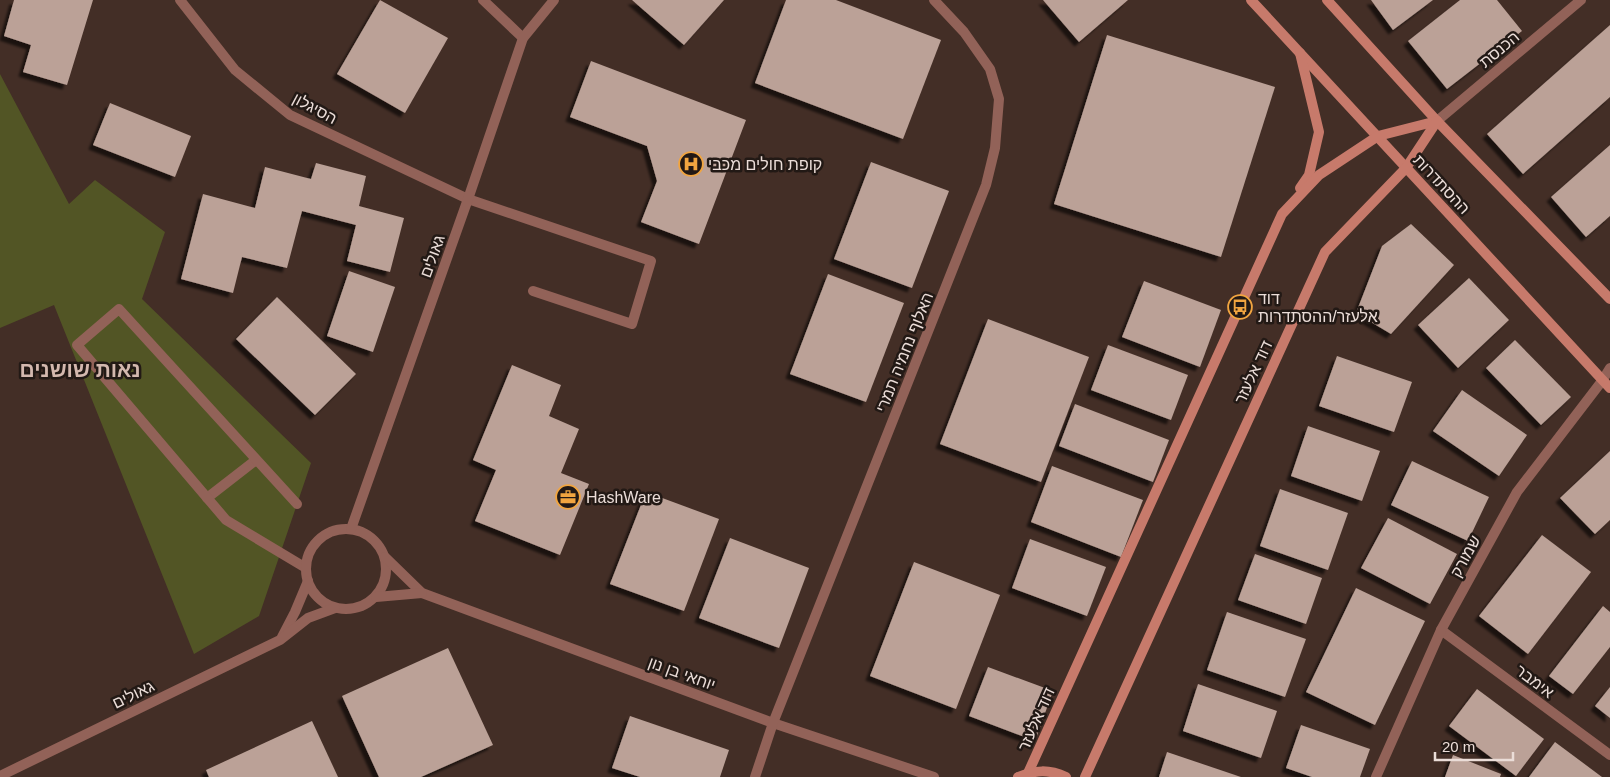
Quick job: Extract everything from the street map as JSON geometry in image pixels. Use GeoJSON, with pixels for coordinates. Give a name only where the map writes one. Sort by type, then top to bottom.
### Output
{"type":"FeatureCollection","features":[{"type":"Feature","properties":{"kind":"street","name":"הסיגלון"},"geometry":{"type":"LineString","coordinates":[[180,0],[235,70],[290,115],[468,199],[651,261],[632,324],[533,291]]}},
{"type":"Feature","properties":{"kind":"street"},"geometry":{"type":"LineString","coordinates":[[483,0],[523,38]]}},
{"type":"Feature","properties":{"kind":"street","name":"גאולים"},"geometry":{"type":"LineString","coordinates":[[351,529],[523,38],[554,0]]}},
{"type":"Feature","properties":{"kind":"street","name":"האלוף נחמיה תמרי"},"geometry":{"type":"LineString","coordinates":[[755,777],[773,723],[986,185],[995,148],[999,99],[990,69],[964,32],[934,0]]}},
{"type":"Feature","properties":{"kind":"street","name":"ההסתדרות"},"geometry":{"type":"LineString","coordinates":[[1251,0],[1606,384]]}},
{"type":"Feature","properties":{"kind":"street"},"geometry":{"type":"LineString","coordinates":[[1327,0],[1437,121],[1610,299]]}},
{"type":"Feature","properties":{"kind":"street","name":"הכנסת"},"geometry":{"type":"LineString","coordinates":[[1437,121],[1581,0]]}},
{"type":"Feature","properties":{"kind":"street","name":"דוד אלעזר"},"geometry":{"type":"LineString","coordinates":[[1028,772],[1282,214],[1309,175],[1320,132],[1299,52]]}},
{"type":"Feature","properties":{"kind":"street","name":"דוד אלעזר"},"geometry":{"type":"LineString","coordinates":[[1282,214],[1319,175],[1378,136],[1437,121]]}},
{"type":"Feature","properties":{"kind":"street","name":"דוד אלעזר"},"geometry":{"type":"LineString","coordinates":[[1085,777],[1325,252],[1406,168],[1437,121]]}},
{"type":"Feature","properties":{"kind":"street"},"geometry":{"type":"LineString","coordinates":[[297,504],[119,310],[77,345],[226,520],[306,568]]}},
{"type":"Feature","properties":{"kind":"street","name":"שמורק"},"geometry":{"type":"LineString","coordinates":[[1376,777],[1441,630],[1517,492],[1606,384],[1610,368]]}},
{"type":"Feature","properties":{"kind":"street"},"geometry":{"type":"LineString","coordinates":[[207,498],[256,460]]}},
{"type":"Feature","properties":{"kind":"street"},"geometry":{"type":"LineString","coordinates":[[351,529],[362,532],[372,538],[380,547],[385,557],[386,578],[382,588],[368,604],[357,608],[335,608],[323,602],[314,593],[308,581],[306,568],[309,554],[315,543],[325,535],[337,530],[351,529]]}},
{"type":"Feature","properties":{"kind":"street","name":"יוחאי בן נון"},"geometry":{"type":"LineString","coordinates":[[385,557],[422,593],[773,723],[934,777]]}},
{"type":"Feature","properties":{"kind":"street"},"geometry":{"type":"LineString","coordinates":[[280,640],[295,612],[308,581]]}},
{"type":"Feature","properties":{"kind":"street","name":"יוחאי בן נון"},"geometry":{"type":"LineString","coordinates":[[376,597],[422,593]]}},
{"type":"Feature","properties":{"kind":"street","name":"גאולים"},"geometry":{"type":"LineString","coordinates":[[0,776],[280,640],[308,618],[335,608]]}},
{"type":"Feature","properties":{"kind":"street","name":"אימבר"},"geometry":{"type":"LineString","coordinates":[[1441,630],[1610,755]]}},
{"type":"Feature","properties":{"kind":"street","name":"דוד אלעזר"},"geometry":{"type":"LineString","coordinates":[[1018,777],[1028,772],[1042,771],[1056,772],[1066,777]]}},
{"type":"Feature","properties":{"kind":"green space"},"geometry":{"type":"Polygon","coordinates":[[[0,74],[69,204],[95,180],[165,232],[142,299],[311,463],[259,616],[194,654],[54,305],[0,328],[0,74]]]}},
{"type":"Feature","properties":{"kind":"building"},"geometry":{"type":"Polygon","coordinates":[[[14,0],[93,0],[67,85],[23,72],[31,45],[4,36],[14,0]]]}},
{"type":"Feature","properties":{"kind":"building"},"geometry":{"type":"Polygon","coordinates":[[[380,0],[448,38],[405,113],[337,74],[380,0]]]}},
{"type":"Feature","properties":{"kind":"building"},"geometry":{"type":"Polygon","coordinates":[[[632,0],[724,0],[684,45],[632,0]]]}},
{"type":"Feature","properties":{"kind":"building"},"geometry":{"type":"Polygon","coordinates":[[[786,0],[836,0],[941,40],[903,139],[755,83],[786,0]]]}},
{"type":"Feature","properties":{"kind":"building"},"geometry":{"type":"Polygon","coordinates":[[[1043,0],[1128,0],[1079,42],[1043,0]]]}},
{"type":"Feature","properties":{"kind":"building"},"geometry":{"type":"Polygon","coordinates":[[[1371,0],[1433,0],[1393,30],[1371,0]]]}},
{"type":"Feature","properties":{"kind":"building"},"geometry":{"type":"Polygon","coordinates":[[[1460,0],[1497,0],[1522,31],[1447,89],[1408,41],[1460,0]]]}},
{"type":"Feature","properties":{"kind":"building"},"geometry":{"type":"Polygon","coordinates":[[[1610,25],[1610,97],[1523,174],[1487,134],[1610,25]]]}},
{"type":"Feature","properties":{"kind":"building"},"geometry":{"type":"Polygon","coordinates":[[[1107,35],[1275,87],[1221,257],[1054,204],[1107,35]]]}},
{"type":"Feature","properties":{"kind":"building","name":"קופת חולים מכבי"},"geometry":{"type":"Polygon","coordinates":[[[591,61],[746,120],[699,244],[641,222],[657,181],[647,146],[570,117],[591,61]]]}},
{"type":"Feature","properties":{"kind":"building"},"geometry":{"type":"Polygon","coordinates":[[[110,103],[191,136],[175,177],[93,145],[110,103]]]}},
{"type":"Feature","properties":{"kind":"building"},"geometry":{"type":"Polygon","coordinates":[[[1610,145],[1610,216],[1586,237],[1551,197],[1610,145]]]}},
{"type":"Feature","properties":{"kind":"building"},"geometry":{"type":"Polygon","coordinates":[[[871,162],[949,191],[912,288],[834,259],[871,162]]]}},
{"type":"Feature","properties":{"kind":"building"},"geometry":{"type":"Polygon","coordinates":[[[316,163],[366,176],[359,206],[404,218],[390,272],[347,261],[356,225],[302,211],[287,268],[242,257],[233,293],[181,279],[203,194],[255,208],[265,167],[311,179],[316,163]]]}},
{"type":"Feature","properties":{"kind":"building"},"geometry":{"type":"Polygon","coordinates":[[[1411,224],[1454,265],[1391,334],[1356,313],[1382,246],[1411,224]]]}},
{"type":"Feature","properties":{"kind":"building"},"geometry":{"type":"Polygon","coordinates":[[[349,271],[395,287],[373,352],[327,336],[349,271]]]}},
{"type":"Feature","properties":{"kind":"building"},"geometry":{"type":"Polygon","coordinates":[[[828,274],[904,303],[866,402],[790,374],[828,274]]]}},
{"type":"Feature","properties":{"kind":"building"},"geometry":{"type":"Polygon","coordinates":[[[1469,278],[1509,320],[1458,368],[1418,325],[1469,278]]]}},
{"type":"Feature","properties":{"kind":"building"},"geometry":{"type":"Polygon","coordinates":[[[1144,281],[1221,310],[1200,367],[1122,337],[1144,281]]]}},
{"type":"Feature","properties":{"kind":"building"},"geometry":{"type":"Polygon","coordinates":[[[277,297],[356,374],[315,415],[236,339],[277,297]]]}},
{"type":"Feature","properties":{"kind":"building"},"geometry":{"type":"Polygon","coordinates":[[[988,319],[1089,357],[1041,482],[940,444],[988,319]]]}},
{"type":"Feature","properties":{"kind":"building"},"geometry":{"type":"Polygon","coordinates":[[[1515,340],[1571,397],[1541,425],[1486,368],[1515,340]]]}},
{"type":"Feature","properties":{"kind":"building"},"geometry":{"type":"Polygon","coordinates":[[[1108,345],[1188,375],[1171,420],[1091,390],[1108,345]]]}},
{"type":"Feature","properties":{"kind":"building"},"geometry":{"type":"Polygon","coordinates":[[[1337,356],[1412,382],[1394,432],[1319,406],[1337,356]]]}},
{"type":"Feature","properties":{"kind":"building"},"geometry":{"type":"Polygon","coordinates":[[[512,365],[561,385],[549,416],[579,429],[561,473],[589,484],[560,555],[475,521],[496,470],[473,460],[512,365]]]}},
{"type":"Feature","properties":{"kind":"building"},"geometry":{"type":"Polygon","coordinates":[[[1462,390],[1527,435],[1499,476],[1433,431],[1462,390]]]}},
{"type":"Feature","properties":{"kind":"building"},"geometry":{"type":"Polygon","coordinates":[[[1075,404],[1169,440],[1153,482],[1059,446],[1075,404]]]}},
{"type":"Feature","properties":{"kind":"building"},"geometry":{"type":"Polygon","coordinates":[[[1308,426],[1380,451],[1362,501],[1291,476],[1308,426]]]}},
{"type":"Feature","properties":{"kind":"building"},"geometry":{"type":"Polygon","coordinates":[[[1610,451],[1610,520],[1595,534],[1560,498],[1610,451]]]}},
{"type":"Feature","properties":{"kind":"building"},"geometry":{"type":"Polygon","coordinates":[[[1412,461],[1489,497],[1468,541],[1391,505],[1412,461]]]}},
{"type":"Feature","properties":{"kind":"building"},"geometry":{"type":"Polygon","coordinates":[[[1052,466],[1143,500],[1121,557],[1031,522],[1052,466]]]}},
{"type":"Feature","properties":{"kind":"building"},"geometry":{"type":"Polygon","coordinates":[[[1280,489],[1348,513],[1328,570],[1260,546],[1280,489]]]}},
{"type":"Feature","properties":{"kind":"building"},"geometry":{"type":"Polygon","coordinates":[[[646,492],[719,519],[684,611],[610,584],[646,492]]]}},
{"type":"Feature","properties":{"kind":"building"},"geometry":{"type":"Polygon","coordinates":[[[1388,518],[1457,554],[1430,604],[1361,568],[1388,518]]]}},
{"type":"Feature","properties":{"kind":"building"},"geometry":{"type":"Polygon","coordinates":[[[1542,535],[1591,572],[1528,654],[1479,616],[1542,535]]]}},
{"type":"Feature","properties":{"kind":"building"},"geometry":{"type":"Polygon","coordinates":[[[730,538],[809,568],[779,648],[699,618],[730,538]]]}},
{"type":"Feature","properties":{"kind":"building"},"geometry":{"type":"Polygon","coordinates":[[[1030,539],[1106,567],[1087,616],[1012,588],[1030,539]]]}},
{"type":"Feature","properties":{"kind":"building"},"geometry":{"type":"Polygon","coordinates":[[[1255,554],[1322,578],[1306,624],[1238,600],[1255,554]]]}},
{"type":"Feature","properties":{"kind":"building"},"geometry":{"type":"Polygon","coordinates":[[[914,562],[1000,595],[956,709],[870,676],[914,562]]]}},
{"type":"Feature","properties":{"kind":"building"},"geometry":{"type":"Polygon","coordinates":[[[1356,588],[1425,621],[1375,725],[1306,692],[1356,588]]]}},
{"type":"Feature","properties":{"kind":"building"},"geometry":{"type":"Polygon","coordinates":[[[1603,606],[1610,612],[1610,647],[1573,694],[1549,676],[1603,606]]]}},
{"type":"Feature","properties":{"kind":"building"},"geometry":{"type":"Polygon","coordinates":[[[1227,612],[1306,639],[1285,697],[1207,670],[1227,612]]]}},
{"type":"Feature","properties":{"kind":"building"},"geometry":{"type":"Polygon","coordinates":[[[448,648],[493,745],[421,777],[379,777],[342,696],[448,648]]]}},
{"type":"Feature","properties":{"kind":"building"},"geometry":{"type":"Polygon","coordinates":[[[988,667],[1053,691],[1035,741],[969,716],[988,667]]]}},
{"type":"Feature","properties":{"kind":"building"},"geometry":{"type":"Polygon","coordinates":[[[1198,684],[1277,711],[1261,758],[1183,731],[1198,684]]]}},
{"type":"Feature","properties":{"kind":"building"},"geometry":{"type":"Polygon","coordinates":[[[1610,687],[1610,718],[1595,706],[1610,687]]]}},
{"type":"Feature","properties":{"kind":"building"},"geometry":{"type":"Polygon","coordinates":[[[1477,689],[1544,739],[1516,776],[1449,726],[1477,689]]]}},
{"type":"Feature","properties":{"kind":"building"},"geometry":{"type":"Polygon","coordinates":[[[630,716],[729,750],[720,777],[640,777],[612,768],[630,716]]]}},
{"type":"Feature","properties":{"kind":"building"},"geometry":{"type":"Polygon","coordinates":[[[312,721],[338,777],[209,777],[206,770],[312,721]]]}},
{"type":"Feature","properties":{"kind":"building"},"geometry":{"type":"Polygon","coordinates":[[[1301,725],[1370,749],[1360,777],[1312,777],[1286,768],[1301,725]]]}},
{"type":"Feature","properties":{"kind":"building"},"geometry":{"type":"Polygon","coordinates":[[[1555,742],[1602,777],[1529,777],[1555,742]]]}},
{"type":"Feature","properties":{"kind":"building"},"geometry":{"type":"Polygon","coordinates":[[[1167,752],[1241,777],[1159,777],[1167,752]]]}},
{"type":"Feature","properties":{"kind":"building"},"geometry":{"type":"Polygon","coordinates":[[[1453,755],[1501,774],[1500,777],[1445,777],[1453,755]]]}},
{"type":"Feature","properties":{"kind":"place","name":"קופת חולים מכבי"},"geometry":{"type":"Point","coordinates":[691,164]}},
{"type":"Feature","properties":{"kind":"place","name":"דוד אלעזר/ההסתדרות"},"geometry":{"type":"Point","coordinates":[1240,307]}},
{"type":"Feature","properties":{"kind":"place","name":"HashWare"},"geometry":{"type":"Point","coordinates":[568,497]}},
{"type":"Feature","properties":{"kind":"district","name":"נאות שושנים"},"geometry":{"type":"Point","coordinates":[80,370]}}]}
